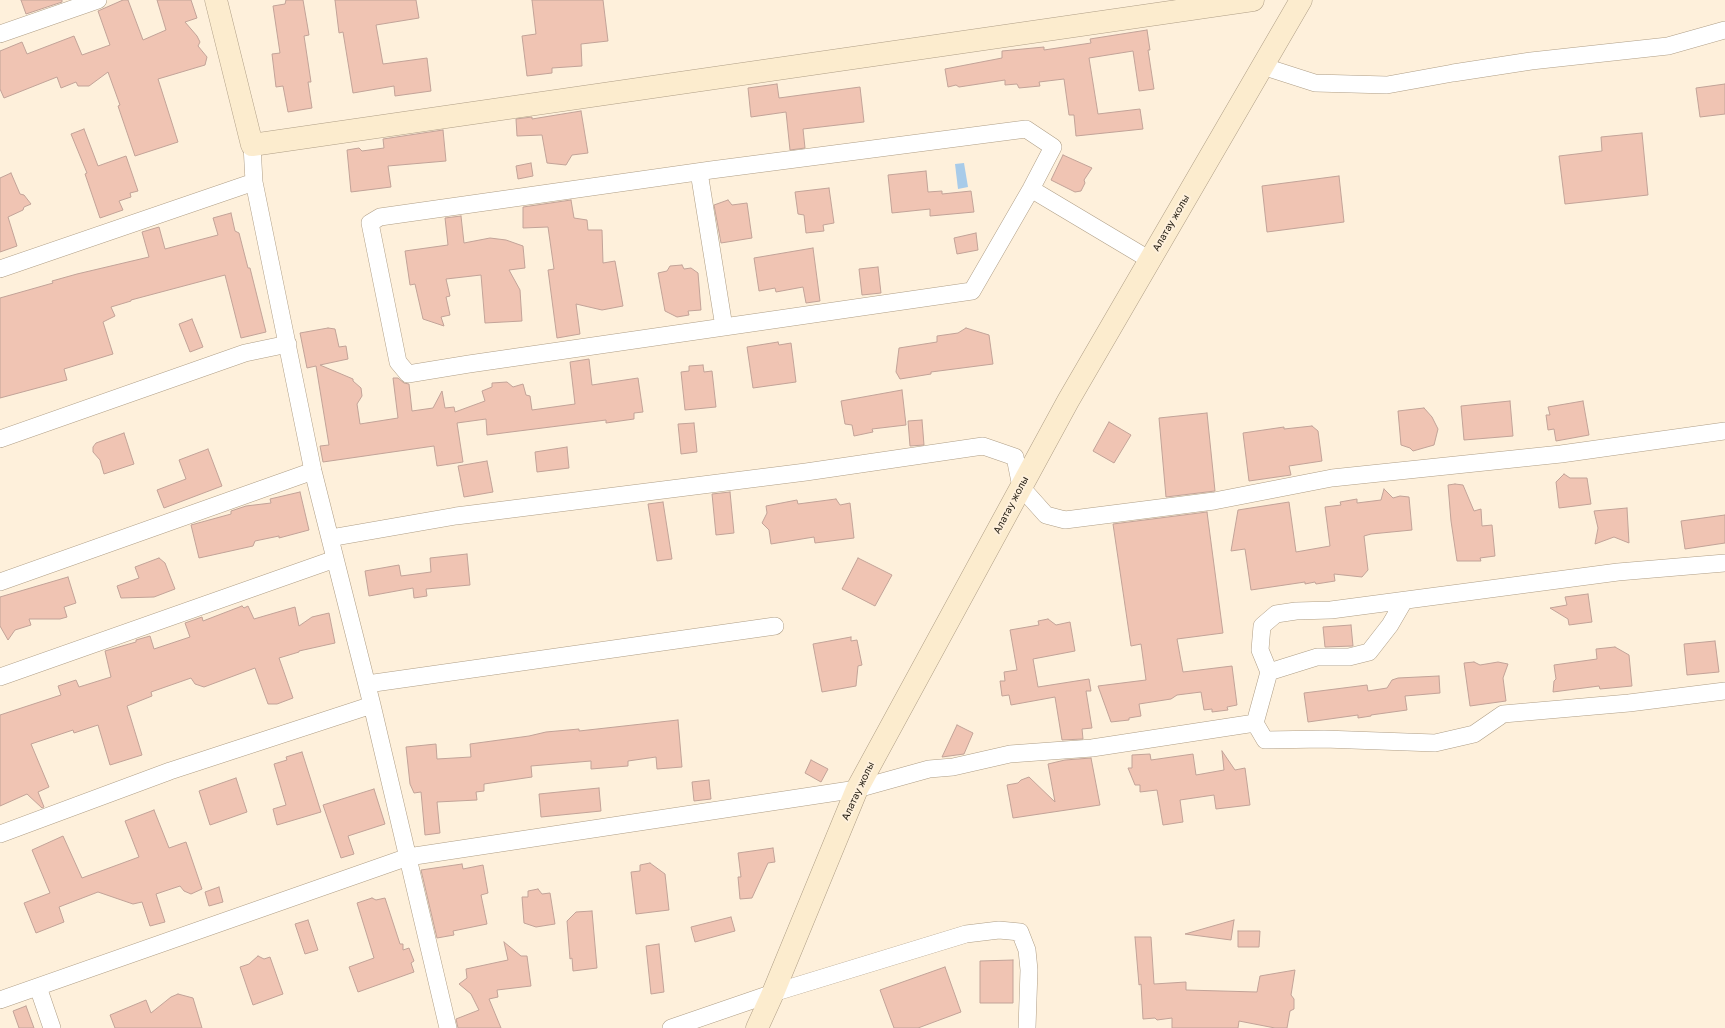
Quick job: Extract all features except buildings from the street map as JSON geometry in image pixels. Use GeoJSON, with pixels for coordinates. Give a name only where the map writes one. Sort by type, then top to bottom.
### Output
{"type":"FeatureCollection","features":[{"type":"Feature","properties":{"kind":"main road"},"geometry":{"type":"LineString","coordinates":[[216,0],[232,72],[252,145],[1170,6],[1253,0]]}},
{"type":"Feature","properties":{"kind":"main road","name":"Алатау жолы"},"geometry":{"type":"LineString","coordinates":[[757,1028],[773,993],[857,789],[1068,401],[1301,0]]}},
{"type":"Feature","properties":{"kind":"street"},"geometry":{"type":"LineString","coordinates":[[0,34],[98,0]]}},
{"type":"Feature","properties":{"kind":"street"},"geometry":{"type":"LineString","coordinates":[[1262,66],[1315,83],[1387,85],[1531,61],[1668,46],[1725,30]]}},
{"type":"Feature","properties":{"kind":"street"},"geometry":{"type":"LineString","coordinates":[[1026,129],[1053,148],[1031,189],[972,291],[408,374],[398,362],[370,223],[380,216],[1026,129]]}},
{"type":"Feature","properties":{"kind":"street"},"geometry":{"type":"LineString","coordinates":[[252,145],[254,182],[313,471],[367,684],[448,1028]]}},
{"type":"Feature","properties":{"kind":"street"},"geometry":{"type":"LineString","coordinates":[[699,172],[724,327]]}},
{"type":"Feature","properties":{"kind":"street"},"geometry":{"type":"LineString","coordinates":[[0,269],[254,182]]}},
{"type":"Feature","properties":{"kind":"street"},"geometry":{"type":"LineString","coordinates":[[1031,189],[1150,260]]}},
{"type":"Feature","properties":{"kind":"street"},"geometry":{"type":"LineString","coordinates":[[0,439],[245,353],[288,344]]}},
{"type":"Feature","properties":{"kind":"street"},"geometry":{"type":"LineString","coordinates":[[330,538],[456,516],[806,472],[983,446],[1015,457],[1021,487],[1046,515],[1065,520],[1214,501],[1332,478],[1560,454],[1725,431]]}},
{"type":"Feature","properties":{"kind":"street"},"geometry":{"type":"LineString","coordinates":[[0,582],[313,471]]}},
{"type":"Feature","properties":{"kind":"street"},"geometry":{"type":"LineString","coordinates":[[0,677],[335,559]]}},
{"type":"Feature","properties":{"kind":"street"},"geometry":{"type":"LineString","coordinates":[[1725,563],[1618,572],[1331,610],[1296,611],[1276,614],[1262,626],[1260,650],[1270,672],[1255,723],[1265,740],[1324,739],[1435,743],[1474,734],[1503,714],[1629,703],[1725,691]]}},
{"type":"Feature","properties":{"kind":"street"},"geometry":{"type":"LineString","coordinates":[[1270,672],[1317,657],[1349,657],[1369,652],[1390,626],[1404,601]]}},
{"type":"Feature","properties":{"kind":"street"},"geometry":{"type":"LineString","coordinates":[[367,684],[775,626]]}},
{"type":"Feature","properties":{"kind":"street"},"geometry":{"type":"LineString","coordinates":[[0,834],[170,771],[372,705]]}},
{"type":"Feature","properties":{"kind":"street"},"geometry":{"type":"LineString","coordinates":[[0,1000],[408,857],[857,789],[929,769],[953,768],[1010,754],[1092,748],[1255,723]]}},
{"type":"Feature","properties":{"kind":"street"},"geometry":{"type":"LineString","coordinates":[[671,1028],[773,993],[966,934],[999,930],[1020,932],[1027,950],[1030,970],[1027,1028]]}},
{"type":"Feature","properties":{"kind":"street"},"geometry":{"type":"LineString","coordinates":[[38,987],[52,1028]]}},
{"type":"Feature","properties":{"kind":"water"},"geometry":{"type":"Polygon","coordinates":[[[964,163],[968,187],[958,189],[955,164],[964,163]]]}}]}
